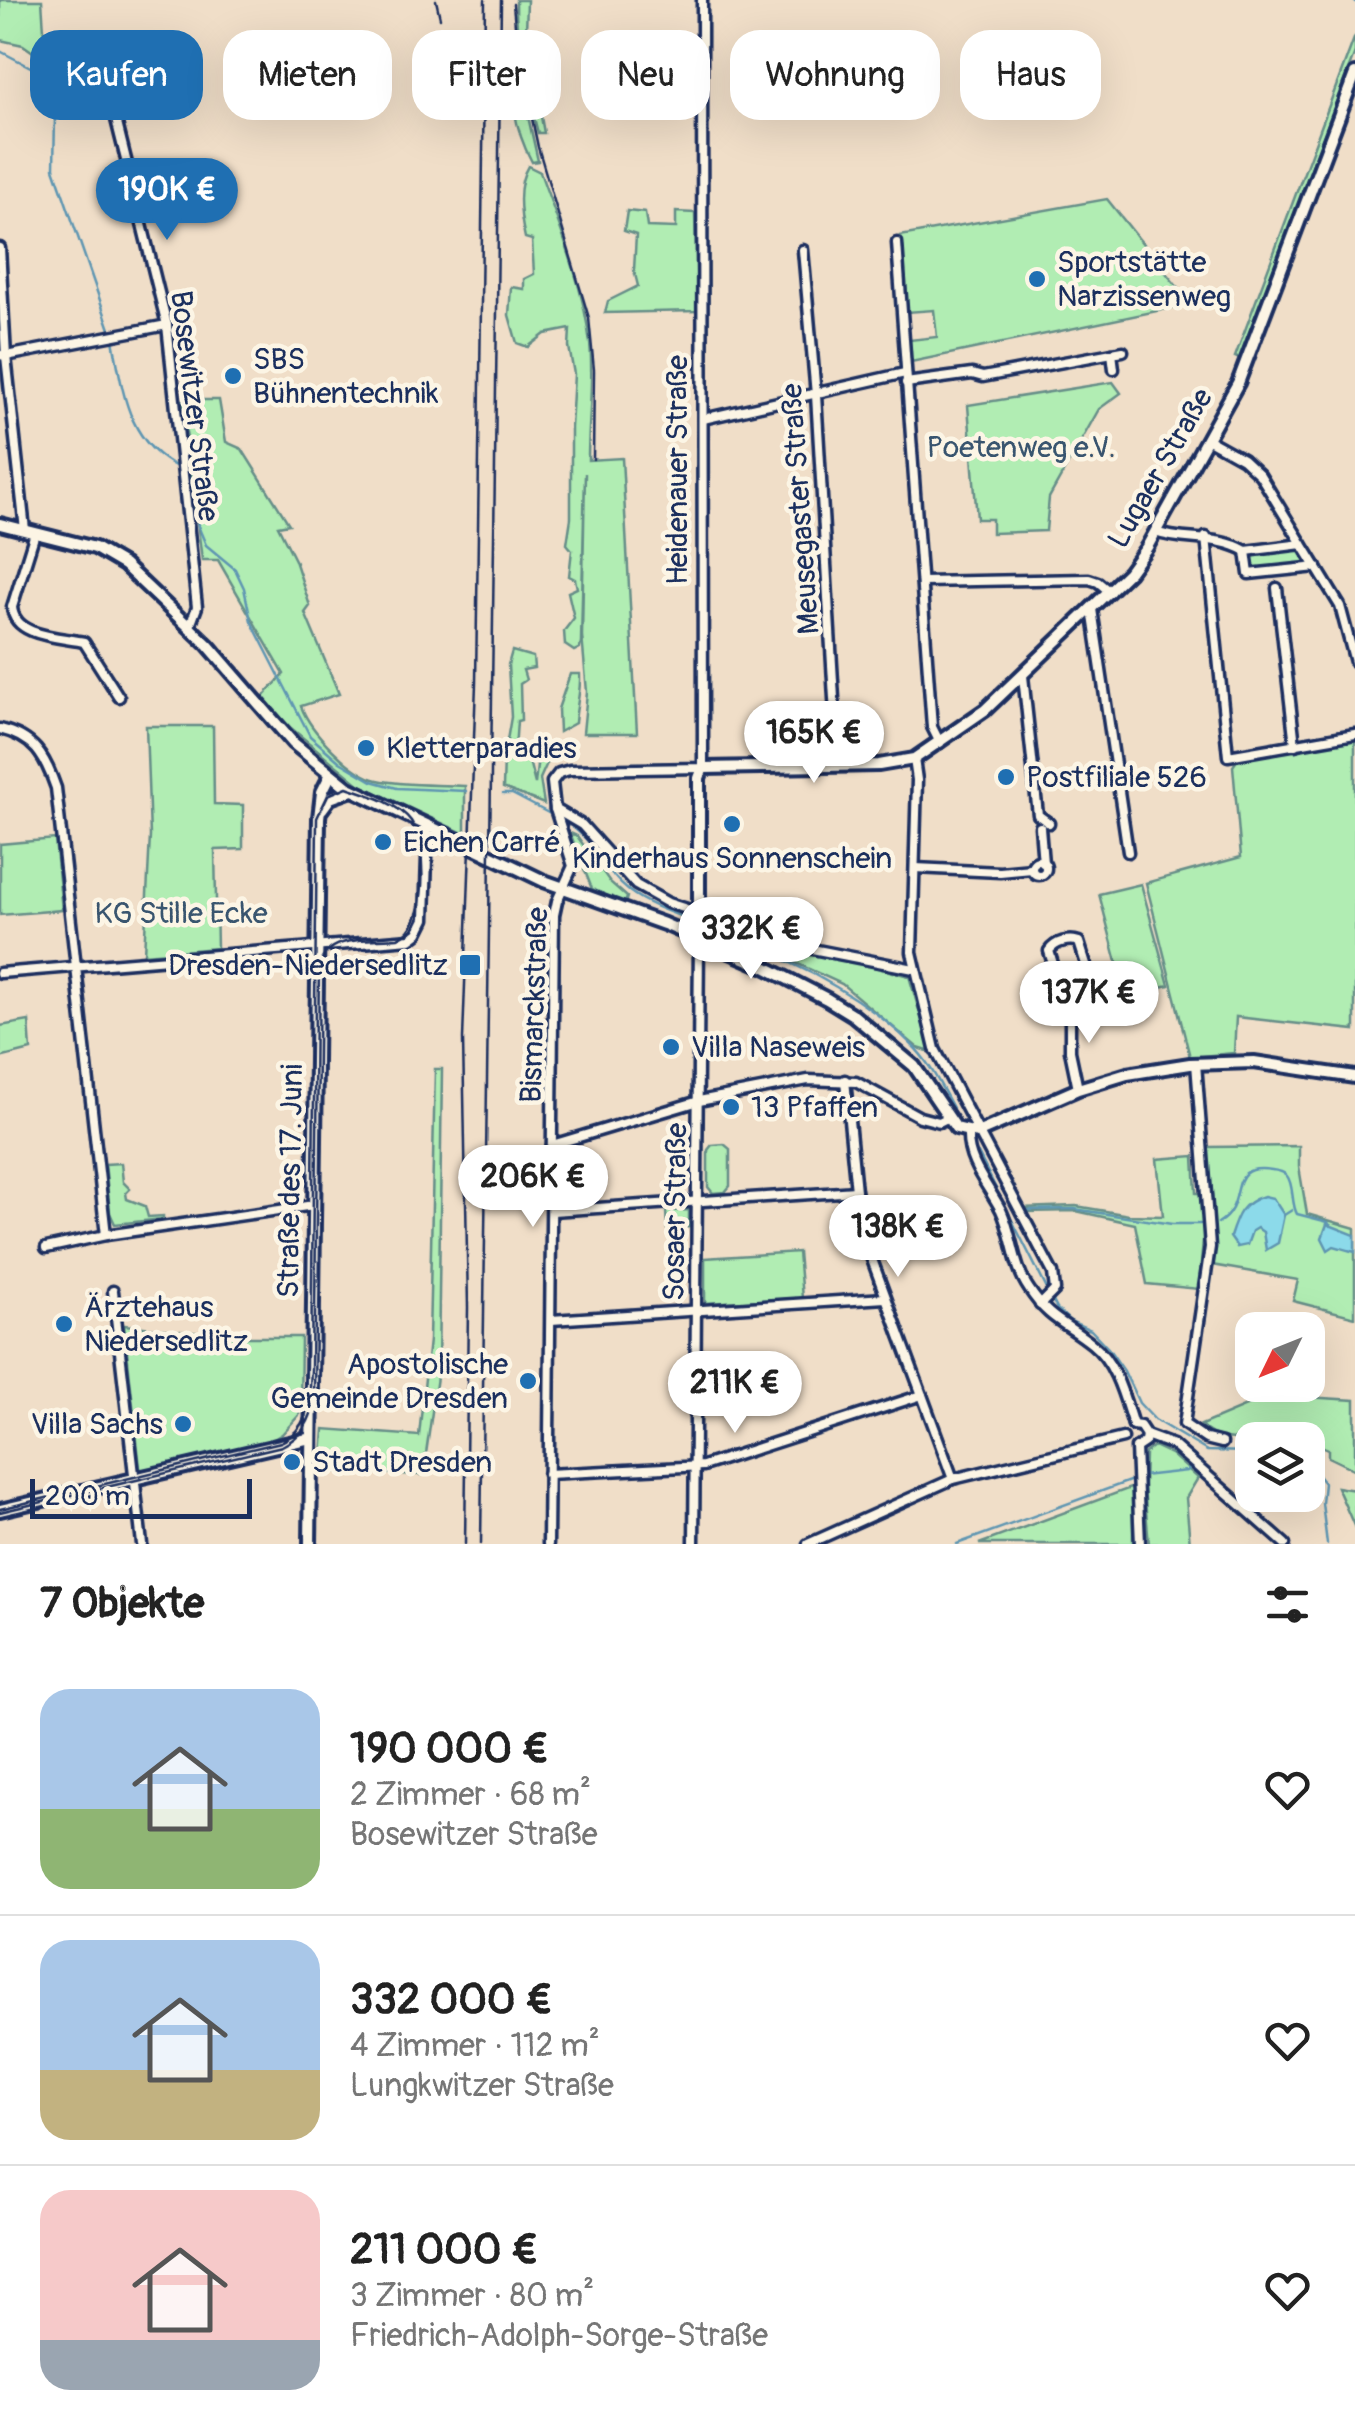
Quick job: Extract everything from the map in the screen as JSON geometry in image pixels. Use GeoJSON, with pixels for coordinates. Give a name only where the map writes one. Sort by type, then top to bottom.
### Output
{"type":"FeatureCollection","features":[{"type":"Feature","properties":{"kind":"street","name":"Heidenauer Straße"},"geometry":{"type":"LineString","coordinates":[[698,934],[699,778],[703,768],[702,0]]}},
{"type":"Feature","properties":{"kind":"street","name":"Lugaer Straße"},"geometry":{"type":"LineString","coordinates":[[914,759],[972,720],[1023,676],[1137,562],[1238,383],[1355,74]]}},
{"type":"Feature","properties":{"kind":"street","name":"Bosewitzer Straße"},"geometry":{"type":"LineString","coordinates":[[116,120],[167,324],[198,607],[190,626]]}},
{"type":"Feature","properties":{"kind":"street"},"geometry":{"type":"LineString","coordinates":[[898,244],[932,728],[940,743]]}},
{"type":"Feature","properties":{"kind":"street"},"geometry":{"type":"LineString","coordinates":[[0,248],[3,356],[30,532],[12,617],[29,630],[84,642],[118,697]]}},
{"type":"Feature","properties":{"kind":"street","name":"Meusegaster Straße"},"geometry":{"type":"LineString","coordinates":[[803,250],[816,396],[838,766]]}},
{"type":"Feature","properties":{"kind":"street"},"geometry":{"type":"LineString","coordinates":[[3,356],[167,324]]}},
{"type":"Feature","properties":{"kind":"street"},"geometry":{"type":"LineString","coordinates":[[703,419],[906,378],[972,374],[984,377],[1123,351]]}},
{"type":"Feature","properties":{"kind":"street"},"geometry":{"type":"LineString","coordinates":[[1112,353],[1114,369]]}},
{"type":"Feature","properties":{"kind":"street"},"geometry":{"type":"LineString","coordinates":[[1207,439],[1252,467],[1340,606],[1355,662]]}},
{"type":"Feature","properties":{"kind":"street"},"geometry":{"type":"LineString","coordinates":[[0,524],[94,548],[116,558],[190,626],[274,724],[327,773],[353,790],[544,882],[698,934],[852,1015],[914,1066],[956,1128],[973,1134],[1078,1089],[1126,1074],[1196,1064],[1254,1062],[1355,1077]]}},
{"type":"Feature","properties":{"kind":"street"},"geometry":{"type":"LineString","coordinates":[[1156,532],[1173,538],[1206,537],[1246,550],[1302,544]]}},
{"type":"Feature","properties":{"kind":"street"},"geometry":{"type":"LineString","coordinates":[[1206,537],[1228,756],[1355,734]]}},
{"type":"Feature","properties":{"kind":"street"},"geometry":{"type":"LineString","coordinates":[[1246,550],[1249,574],[1276,579],[1317,566]]}},
{"type":"Feature","properties":{"kind":"street"},"geometry":{"type":"LineString","coordinates":[[922,582],[1089,579],[1110,592]]}},
{"type":"Feature","properties":{"kind":"street"},"geometry":{"type":"LineString","coordinates":[[1276,579],[1295,745]]}},
{"type":"Feature","properties":{"kind":"street"},"geometry":{"type":"LineString","coordinates":[[1092,609],[1128,852]]}},
{"type":"Feature","properties":{"kind":"street"},"geometry":{"type":"LineString","coordinates":[[915,868],[1000,872],[1032,870],[1034,863],[1043,863],[1044,825],[1038,814],[1023,676]]}},
{"type":"Feature","properties":{"kind":"street"},"geometry":{"type":"LineString","coordinates":[[0,729],[22,734],[30,741],[56,788],[106,1235]]}},
{"type":"Feature","properties":{"kind":"street"},"geometry":{"type":"LineString","coordinates":[[914,969],[812,948],[668,903],[636,885],[582,825],[555,810],[552,782],[564,771],[838,766],[914,759],[914,969],[938,1058],[973,1134],[1053,1273],[1056,1283],[1046,1299]]}},
{"type":"Feature","properties":{"kind":"street","name":"Straße des 17. Juni"},"geometry":{"type":"LineString","coordinates":[[310,1544],[318,782],[327,773]]}},
{"type":"Feature","properties":{"kind":"street"},"geometry":{"type":"LineString","coordinates":[[318,818],[330,798],[353,790]]}},
{"type":"Feature","properties":{"kind":"street","name":"Bismarckstraße"},"geometry":{"type":"LineString","coordinates":[[548,1544],[554,915],[574,866],[555,810]]}},
{"type":"Feature","properties":{"kind":"street"},"geometry":{"type":"LineString","coordinates":[[0,973],[410,939],[425,920],[428,826]]}},
{"type":"Feature","properties":{"kind":"street","name":"Sosaer Straße"},"geometry":{"type":"LineString","coordinates":[[694,1544],[698,934]]}},
{"type":"Feature","properties":{"kind":"street"},"geometry":{"type":"LineString","coordinates":[[1062,994],[1088,986],[1091,980],[1079,942],[1073,940],[1056,944],[1049,951],[1062,994],[1070,1019],[1070,1051],[1078,1089]]}},
{"type":"Feature","properties":{"kind":"street"},"geometry":{"type":"LineString","coordinates":[[1196,1064],[1210,1247],[1184,1424],[1206,1440],[1222,1443]]}},
{"type":"Feature","properties":{"kind":"street"},"geometry":{"type":"LineString","coordinates":[[552,1145],[699,1101],[786,1082],[845,1080],[865,1086],[932,1122],[947,1118]]}},
{"type":"Feature","properties":{"kind":"street"},"geometry":{"type":"LineString","coordinates":[[845,1080],[856,1191],[866,1246],[953,1479]]}},
{"type":"Feature","properties":{"kind":"street"},"geometry":{"type":"LineString","coordinates":[[973,1134],[971,1157],[1005,1218],[1024,1282],[1046,1299],[1057,1322],[1091,1343],[1105,1357],[1133,1425]]}},
{"type":"Feature","properties":{"kind":"street"},"geometry":{"type":"LineString","coordinates":[[552,1210],[856,1191]]}},
{"type":"Feature","properties":{"kind":"street"},"geometry":{"type":"LineString","coordinates":[[46,1248],[106,1235],[314,1205]]}},
{"type":"Feature","properties":{"kind":"street"},"geometry":{"type":"LineString","coordinates":[[113,1292],[142,1544]]}},
{"type":"Feature","properties":{"kind":"street"},"geometry":{"type":"LineString","coordinates":[[551,1320],[885,1298]]}},
{"type":"Feature","properties":{"kind":"street"},"geometry":{"type":"LineString","coordinates":[[548,1474],[694,1467],[922,1395]]}},
{"type":"Feature","properties":{"kind":"street"},"geometry":{"type":"LineString","coordinates":[[1146,1435],[1136,1448],[1127,1446],[1123,1438],[1126,1428],[1133,1425],[1140,1426],[1146,1435],[1165,1440],[1286,1544]]}},
{"type":"Feature","properties":{"kind":"street"},"geometry":{"type":"LineString","coordinates":[[0,1510],[311,1438]]}},
{"type":"Feature","properties":{"kind":"street"},"geometry":{"type":"LineString","coordinates":[[808,1544],[953,1479],[1123,1438]]}},
{"type":"Feature","properties":{"kind":"street"},"geometry":{"type":"LineString","coordinates":[[1136,1448],[1140,1544]]}},
{"type":"Feature","properties":{"kind":"green space"},"geometry":{"type":"Polygon","coordinates":[[[0,0],[42,0],[44,30],[30,30],[30,50],[0,40],[0,0]]]}},
{"type":"Feature","properties":{"kind":"green space"},"geometry":{"type":"Polygon","coordinates":[[[516,0],[527,0],[526,30],[517,30],[516,0]]]}},
{"type":"Feature","properties":{"kind":"green space"},"geometry":{"type":"Polygon","coordinates":[[[1355,36],[1355,52],[1240,359],[1235,357],[1355,36]]]}},
{"type":"Feature","properties":{"kind":"green space"},"geometry":{"type":"Polygon","coordinates":[[[529,120],[538,161],[532,162],[517,122],[529,120]]]}},
{"type":"Feature","properties":{"kind":"green space"},"geometry":{"type":"Polygon","coordinates":[[[535,120],[542,120],[544,133],[538,133],[535,120]]]}},
{"type":"Feature","properties":{"kind":"green space"},"geometry":{"type":"Polygon","coordinates":[[[528,166],[540,172],[570,256],[587,321],[591,372],[588,460],[622,458],[637,733],[583,733],[587,692],[582,636],[585,473],[581,642],[574,651],[565,645],[564,631],[574,618],[568,592],[577,588],[575,579],[569,576],[572,550],[567,544],[574,374],[570,329],[545,334],[528,347],[517,343],[509,315],[511,287],[524,289],[524,279],[534,274],[532,240],[525,238],[521,211],[520,191],[528,166]]]}},
{"type":"Feature","properties":{"kind":"green space","name":"Sportstätte Narzissenweg"},"geometry":{"type":"Polygon","coordinates":[[[1107,199],[1191,304],[911,362],[909,340],[937,337],[934,310],[907,312],[900,236],[1107,199]]]}},
{"type":"Feature","properties":{"kind":"green space"},"geometry":{"type":"Polygon","coordinates":[[[627,211],[645,213],[647,227],[676,228],[676,212],[695,213],[697,311],[605,313],[608,301],[638,286],[634,270],[636,235],[624,231],[627,211]]]}},
{"type":"Feature","properties":{"kind":"green space","name":"Poetenweg e.V."},"geometry":{"type":"Polygon","coordinates":[[[1113,382],[1121,393],[1099,409],[1049,498],[1046,531],[992,533],[992,519],[977,519],[968,405],[1113,382]]]}},
{"type":"Feature","properties":{"kind":"green space"},"geometry":{"type":"Polygon","coordinates":[[[182,400],[219,400],[226,442],[242,449],[289,524],[278,526],[295,560],[310,606],[305,613],[339,694],[301,706],[313,727],[356,770],[378,780],[465,786],[465,834],[360,785],[291,728],[262,698],[284,674],[218,560],[202,560],[182,400]]]}},
{"type":"Feature","properties":{"kind":"green space"},"geometry":{"type":"Polygon","coordinates":[[[1297,549],[1305,561],[1302,565],[1253,570],[1251,554],[1297,549]]]}},
{"type":"Feature","properties":{"kind":"green space"},"geometry":{"type":"Polygon","coordinates":[[[512,651],[533,657],[534,668],[523,670],[526,680],[520,684],[521,720],[517,721],[515,750],[529,761],[535,784],[543,743],[548,761],[540,779],[544,804],[503,788],[511,717],[508,665],[512,651]]]}},
{"type":"Feature","properties":{"kind":"green space"},"geometry":{"type":"Polygon","coordinates":[[[570,674],[580,674],[575,723],[559,732],[558,709],[570,674]]]}},
{"type":"Feature","properties":{"kind":"green space","name":"KG Stille Ecke"},"geometry":{"type":"Polygon","coordinates":[[[146,726],[213,726],[214,804],[243,805],[243,849],[215,850],[217,948],[144,954],[150,836],[146,726]]]}},
{"type":"Feature","properties":{"kind":"green space"},"geometry":{"type":"Polygon","coordinates":[[[1355,737],[1355,1030],[1236,1017],[1234,1053],[1190,1057],[1146,883],[1241,857],[1233,766],[1238,759],[1355,737]]]}},
{"type":"Feature","properties":{"kind":"green space"},"geometry":{"type":"Polygon","coordinates":[[[570,833],[577,836],[610,882],[627,897],[625,904],[592,889],[570,833]]]}},
{"type":"Feature","properties":{"kind":"green space"},"geometry":{"type":"Polygon","coordinates":[[[55,839],[62,910],[0,915],[0,844],[55,839]]]}},
{"type":"Feature","properties":{"kind":"green space"},"geometry":{"type":"Polygon","coordinates":[[[1141,884],[1169,985],[1126,996],[1099,894],[1141,884]]]}},
{"type":"Feature","properties":{"kind":"green space"},"geometry":{"type":"Polygon","coordinates":[[[713,920],[782,943],[909,976],[931,1052],[918,1048],[842,984],[711,924],[713,920]]]}},
{"type":"Feature","properties":{"kind":"green space"},"geometry":{"type":"Polygon","coordinates":[[[29,1021],[31,1050],[0,1058],[0,1026],[29,1021]]]}},
{"type":"Feature","properties":{"kind":"green space"},"geometry":{"type":"Polygon","coordinates":[[[435,1069],[442,1069],[438,1370],[423,1475],[321,1471],[324,1429],[419,1436],[429,1340],[435,1069]]]}},
{"type":"Feature","properties":{"kind":"green space"},"geometry":{"type":"Polygon","coordinates":[[[724,1144],[730,1149],[730,1186],[725,1192],[713,1193],[708,1187],[708,1150],[712,1145],[724,1144]]]}},
{"type":"Feature","properties":{"kind":"green space"},"geometry":{"type":"Polygon","coordinates":[[[1299,1146],[1307,1214],[1355,1228],[1355,1317],[1293,1301],[1298,1280],[1212,1265],[1215,1240],[1207,1147],[1299,1146]]]}},
{"type":"Feature","properties":{"kind":"green space"},"geometry":{"type":"Polygon","coordinates":[[[1194,1156],[1196,1193],[1201,1193],[1204,1228],[1199,1289],[1147,1284],[1135,1224],[1076,1211],[1025,1212],[1022,1208],[1076,1206],[1163,1216],[1157,1159],[1194,1156]]]}},
{"type":"Feature","properties":{"kind":"green space"},"geometry":{"type":"Polygon","coordinates":[[[121,1163],[123,1182],[130,1189],[127,1199],[145,1206],[148,1217],[163,1219],[115,1224],[110,1213],[105,1164],[121,1163]]]}},
{"type":"Feature","properties":{"kind":"green space"},"geometry":{"type":"Polygon","coordinates":[[[689,1210],[689,1227],[667,1229],[666,1211],[689,1210]]]}},
{"type":"Feature","properties":{"kind":"green space"},"geometry":{"type":"Polygon","coordinates":[[[798,1252],[802,1298],[705,1303],[705,1258],[798,1252]]]}},
{"type":"Feature","properties":{"kind":"green space"},"geometry":{"type":"Polygon","coordinates":[[[124,1325],[239,1337],[301,1337],[300,1414],[272,1440],[143,1471],[124,1325]]]}},
{"type":"Feature","properties":{"kind":"green space"},"geometry":{"type":"Polygon","coordinates":[[[1355,1400],[1355,1470],[1328,1457],[1325,1422],[1235,1422],[1235,1439],[1219,1437],[1201,1425],[1255,1402],[1355,1400]]]}},
{"type":"Feature","properties":{"kind":"green space"},"geometry":{"type":"Polygon","coordinates":[[[1154,1446],[1171,1454],[1198,1478],[1186,1498],[1190,1544],[1149,1544],[1145,1453],[1154,1446]]]}},
{"type":"Feature","properties":{"kind":"green space"},"geometry":{"type":"Polygon","coordinates":[[[1133,1487],[1133,1544],[979,1544],[1133,1487]]]}},
{"type":"Feature","properties":{"kind":"green space"},"geometry":{"type":"Polygon","coordinates":[[[1337,1487],[1355,1490],[1355,1528],[1337,1487]]]}},
{"type":"Feature","properties":{"kind":"water"},"geometry":{"type":"Polygon","coordinates":[[[1264,1196],[1273,1198],[1284,1215],[1278,1243],[1266,1250],[1263,1232],[1257,1228],[1247,1245],[1237,1247],[1230,1237],[1238,1216],[1250,1202],[1264,1196]]]}},
{"type":"Feature","properties":{"kind":"water"},"geometry":{"type":"Polygon","coordinates":[[[1327,1224],[1355,1235],[1355,1252],[1334,1246],[1328,1250],[1322,1238],[1327,1224]]]}},
{"type":"Feature","properties":{"kind":"waterway"},"geometry":{"type":"LineString","coordinates":[[0,51],[40,72],[55,116],[54,168],[111,332]]}},
{"type":"Feature","properties":{"kind":"waterway"},"geometry":{"type":"LineString","coordinates":[[113,340],[125,396],[138,430],[162,457],[179,468]]}},
{"type":"Feature","properties":{"kind":"waterway"},"geometry":{"type":"LineString","coordinates":[[186,472],[195,484],[198,526],[206,545],[235,569],[244,588],[251,621],[310,736],[340,762],[372,781],[397,788],[466,791]]}},
{"type":"Feature","properties":{"kind":"waterway"},"geometry":{"type":"LineString","coordinates":[[503,794],[512,794],[556,817]]}},
{"type":"Feature","properties":{"kind":"waterway"},"geometry":{"type":"LineString","coordinates":[[563,821],[584,837],[629,891],[696,922]]}},
{"type":"Feature","properties":{"kind":"waterway"},"geometry":{"type":"LineString","coordinates":[[703,925],[813,974],[864,1005],[917,1051],[953,1108]]}},
{"type":"Feature","properties":{"kind":"waterway"},"geometry":{"type":"LineString","coordinates":[[978,1153],[1057,1309],[1070,1321],[1091,1330],[1108,1348],[1139,1403],[1155,1420],[1207,1451],[1235,1452]]}},
{"type":"Feature","properties":{"kind":"waterway"},"geometry":{"type":"LineString","coordinates":[[1218,1223],[1233,1206],[1242,1178],[1257,1169],[1285,1174],[1297,1214],[1328,1222],[1330,1226]]}},
{"type":"Feature","properties":{"kind":"waterway"},"geometry":{"type":"LineString","coordinates":[[1026,1210],[1074,1209],[1172,1224],[1200,1224]]}},
{"type":"Feature","properties":{"kind":"waterway"},"geometry":{"type":"LineString","coordinates":[[1284,1215],[1292,1210]]}},
{"type":"Feature","properties":{"kind":"waterway"},"geometry":{"type":"LineString","coordinates":[[1142,1476],[1187,1471],[1192,1466]]}},
{"type":"Feature","properties":{"kind":"waterway"},"geometry":{"type":"LineString","coordinates":[[957,1544],[1135,1479]]}},
{"type":"Feature","properties":{"kind":"waterway"},"geometry":{"type":"LineString","coordinates":[[1323,1512],[1327,1544]]}},
{"type":"Feature","properties":{"kind":"tram line"},"geometry":{"type":"LineString","coordinates":[[0,1509],[281,1442],[303,1421],[311,1370],[317,818],[328,795],[347,787],[390,804],[411,821],[420,848],[422,884],[415,918],[408,931],[398,938],[340,944],[324,956],[319,967],[314,1400],[308,1422],[282,1446],[0,1512]]}},
{"type":"Feature","properties":{"kind":"railway"},"geometry":{"type":"LineString","coordinates":[[436,0],[440,18]]}},
{"type":"Feature","properties":{"kind":"railway"},"geometry":{"type":"LineString","coordinates":[[465,1544],[468,1307],[463,1039],[476,683],[485,0]]}},
{"type":"Feature","properties":{"kind":"railway"},"geometry":{"type":"LineString","coordinates":[[481,1544],[501,0]]}},
{"type":"Feature","properties":{"kind":"railway"},"geometry":{"type":"LineString","coordinates":[[513,4],[517,47],[538,147],[589,318],[594,370],[593,459]]}},
{"type":"Feature","properties":{"kind":"place","name":"Sportstätte Narzissenweg"},"geometry":{"type":"Point","coordinates":[1037,279]}},
{"type":"Feature","properties":{"kind":"place","name":"SBS Bühnentechnik"},"geometry":{"type":"Point","coordinates":[233,376]}},
{"type":"Feature","properties":{"kind":"place","name":"Kletterparadies"},"geometry":{"type":"Point","coordinates":[366,748]}},
{"type":"Feature","properties":{"kind":"place","name":"Postfiliale 526"},"geometry":{"type":"Point","coordinates":[1006,777]}},
{"type":"Feature","properties":{"kind":"place","name":"Kinderhaus Sonnenschein"},"geometry":{"type":"Point","coordinates":[732,824]}},
{"type":"Feature","properties":{"kind":"place","name":"Eichen Carré"},"geometry":{"type":"Point","coordinates":[383,842]}},
{"type":"Feature","properties":{"kind":"place","name":"Dresden-Niedersedlitz"},"geometry":{"type":"Point","coordinates":[470,965]}},
{"type":"Feature","properties":{"kind":"place","name":"Villa Naseweis"},"geometry":{"type":"Point","coordinates":[671,1047]}},
{"type":"Feature","properties":{"kind":"place","name":"13 Pfaffen"},"geometry":{"type":"Point","coordinates":[731,1107]}},
{"type":"Feature","properties":{"kind":"place","name":"Ärztehaus Niedersedlitz"},"geometry":{"type":"Point","coordinates":[64,1324]}},
{"type":"Feature","properties":{"kind":"place","name":"Apostolische Gemeinde Dresden"},"geometry":{"type":"Point","coordinates":[528,1381]}},
{"type":"Feature","properties":{"kind":"place","name":"Villa Sachs"},"geometry":{"type":"Point","coordinates":[183,1424]}},
{"type":"Feature","properties":{"kind":"place","name":"Stadt Dresden"},"geometry":{"type":"Point","coordinates":[292,1462]}}]}
